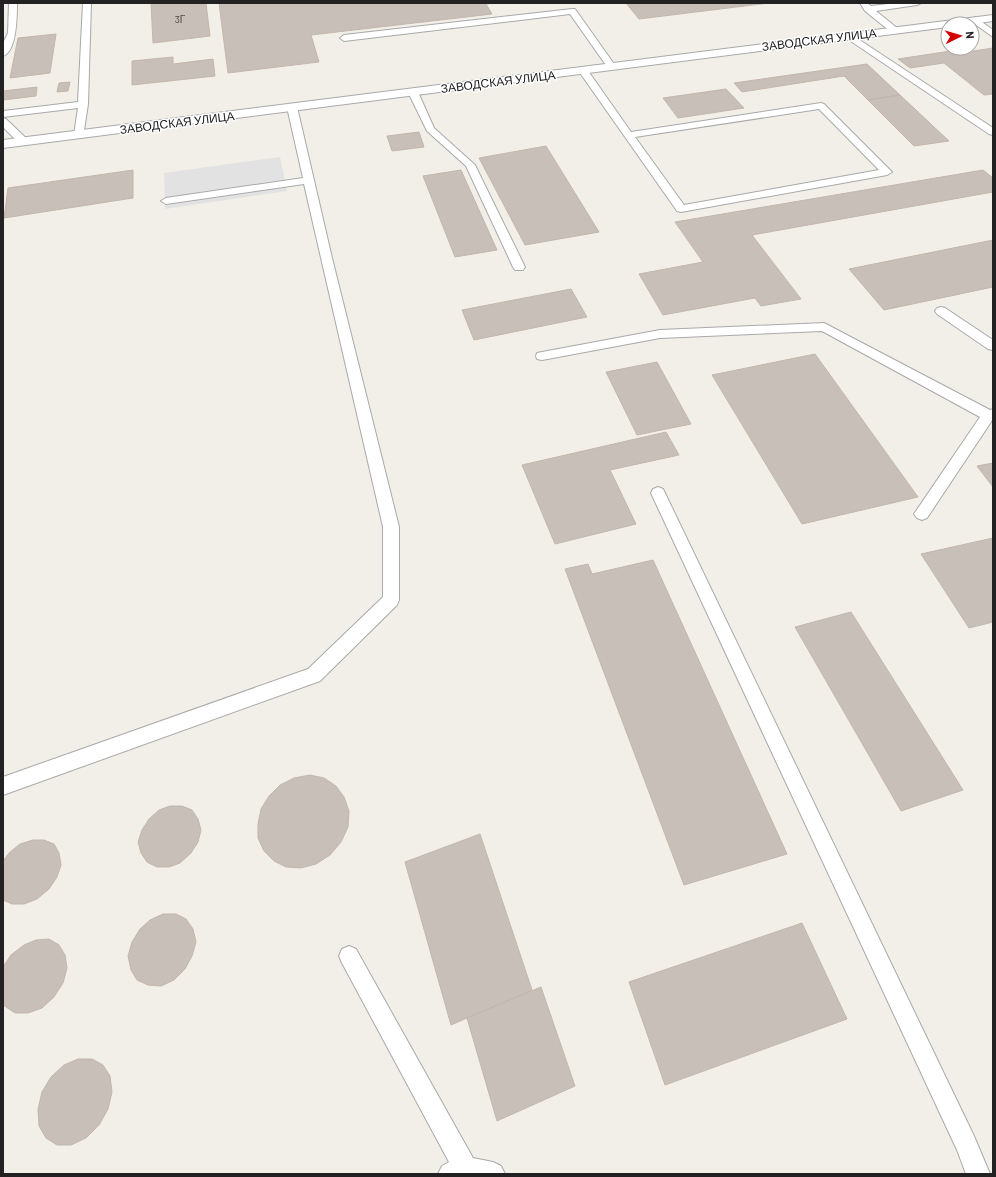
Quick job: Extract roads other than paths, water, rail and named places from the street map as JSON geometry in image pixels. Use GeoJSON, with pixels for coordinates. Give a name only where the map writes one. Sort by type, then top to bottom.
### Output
{"type":"FeatureCollection","features":[{"type":"Feature","properties":{"kind":"street","name":"ЗАВОДСКАЯ УЛИЦА"},"geometry":{"type":"LineString","coordinates":[[980,19],[993,18]]}},
{"type":"Feature","properties":{"kind":"street","name":"ЗАВОДСКАЯ УЛИЦА"},"geometry":{"type":"LineString","coordinates":[[3,144],[940,24]]}},
{"type":"Feature","properties":{"kind":"lane"},"geometry":{"type":"LineString","coordinates":[[3,53],[12,33],[13,3]]}},
{"type":"Feature","properties":{"kind":"lane"},"geometry":{"type":"LineString","coordinates":[[79,135],[83,104],[87,3]]}},
{"type":"Feature","properties":{"kind":"lane"},"geometry":{"type":"LineString","coordinates":[[865,6],[917,3]]}},
{"type":"Feature","properties":{"kind":"lane"},"geometry":{"type":"LineString","coordinates":[[865,6],[894,30]]}},
{"type":"Feature","properties":{"kind":"lane"},"geometry":{"type":"LineString","coordinates":[[344,38],[572,11],[611,66]]}},
{"type":"Feature","properties":{"kind":"lane"},"geometry":{"type":"LineString","coordinates":[[980,24],[993,34]]}},
{"type":"Feature","properties":{"kind":"lane"},"geometry":{"type":"LineString","coordinates":[[849,36],[993,132]]}},
{"type":"Feature","properties":{"kind":"lane"},"geometry":{"type":"LineString","coordinates":[[583,70],[628,135],[681,209],[887,172],[820,106],[628,135]]}},
{"type":"Feature","properties":{"kind":"lane"},"geometry":{"type":"LineString","coordinates":[[413,92],[430,129],[470,165],[519,267]]}},
{"type":"Feature","properties":{"kind":"lane"},"geometry":{"type":"LineString","coordinates":[[3,114],[83,104]]}},
{"type":"Feature","properties":{"kind":"lane"},"geometry":{"type":"LineString","coordinates":[[3,786],[314,675],[391,600],[391,527],[292,108]]}},
{"type":"Feature","properties":{"kind":"lane"},"geometry":{"type":"LineString","coordinates":[[3,121],[24,142]]}},
{"type":"Feature","properties":{"kind":"lane"},"geometry":{"type":"LineString","coordinates":[[166,200],[308,180]]}},
{"type":"Feature","properties":{"kind":"lane"},"geometry":{"type":"LineString","coordinates":[[941,312],[993,346]]}},
{"type":"Feature","properties":{"kind":"lane"},"geometry":{"type":"LineString","coordinates":[[542,356],[660,334],[824,327],[991,415],[922,514]]}},
{"type":"Feature","properties":{"kind":"lane"},"geometry":{"type":"LineString","coordinates":[[658,493],[966,1144],[978,1174]]}},
{"type":"Feature","properties":{"kind":"lane"},"geometry":{"type":"LineString","coordinates":[[349,956],[458,1172],[492,1174]]}}]}
